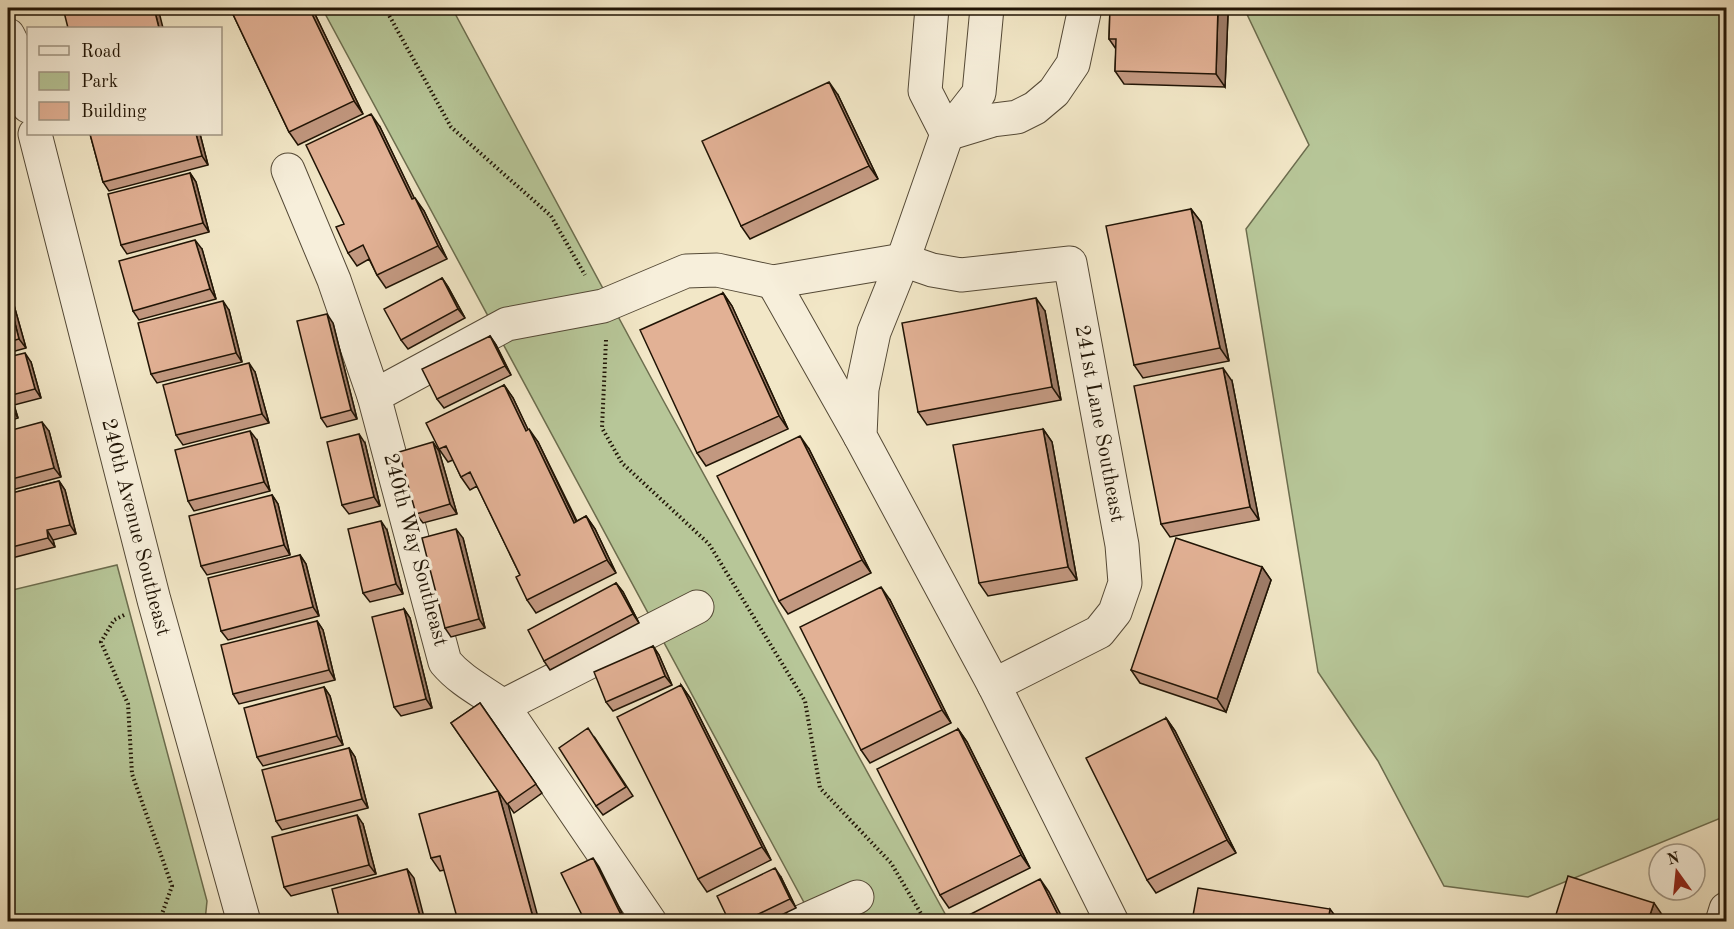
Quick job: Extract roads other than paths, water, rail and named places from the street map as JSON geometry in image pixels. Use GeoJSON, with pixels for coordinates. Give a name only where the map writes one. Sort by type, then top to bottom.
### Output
{"type":"FeatureCollection","features":[{"type":"Feature","properties":{"kind":"street"},"geometry":{"type":"LineString","coordinates":[[932,8],[925,91],[947,134]]}},
{"type":"Feature","properties":{"kind":"street"},"geometry":{"type":"LineString","coordinates":[[860,436],[862,389],[874,332],[903,260],[947,134],[979,93],[987,8]]}},
{"type":"Feature","properties":{"kind":"street"},"geometry":{"type":"LineString","coordinates":[[947,134],[993,120],[1017,117],[1035,108],[1054,92],[1073,64],[1085,8]]}},
{"type":"Feature","properties":{"kind":"street"},"geometry":{"type":"LineString","coordinates":[[8,35],[27,102]]}},
{"type":"Feature","properties":{"kind":"street","name":"240th Avenue Southeast"},"geometry":{"type":"LineString","coordinates":[[35,135],[154,600],[244,921]]}},
{"type":"Feature","properties":{"kind":"street","name":"240th Way Southeast"},"geometry":{"type":"LineString","coordinates":[[288,170],[334,279],[374,396],[445,662],[456,676],[502,706],[650,921]]}},
{"type":"Feature","properties":{"kind":"street","name":"241st Lane Southeast"},"geometry":{"type":"LineString","coordinates":[[374,396],[507,324],[603,306],[686,272],[717,270],[773,282],[903,260],[932,270],[961,275],[1070,263],[1122,546],[1125,583],[1115,612],[1099,632],[994,685]]}},
{"type":"Feature","properties":{"kind":"street"},"geometry":{"type":"LineString","coordinates":[[773,282],[860,436],[994,685],[1112,921]]}},
{"type":"Feature","properties":{"kind":"street"},"geometry":{"type":"LineString","coordinates":[[502,706],[697,607]]}},
{"type":"Feature","properties":{"kind":"street"},"geometry":{"type":"LineString","coordinates":[[801,921],[857,897]]}},
{"type":"Feature","properties":{"kind":"street"},"geometry":{"type":"LineString","coordinates":[[1722,921],[1726,909]]}}]}
